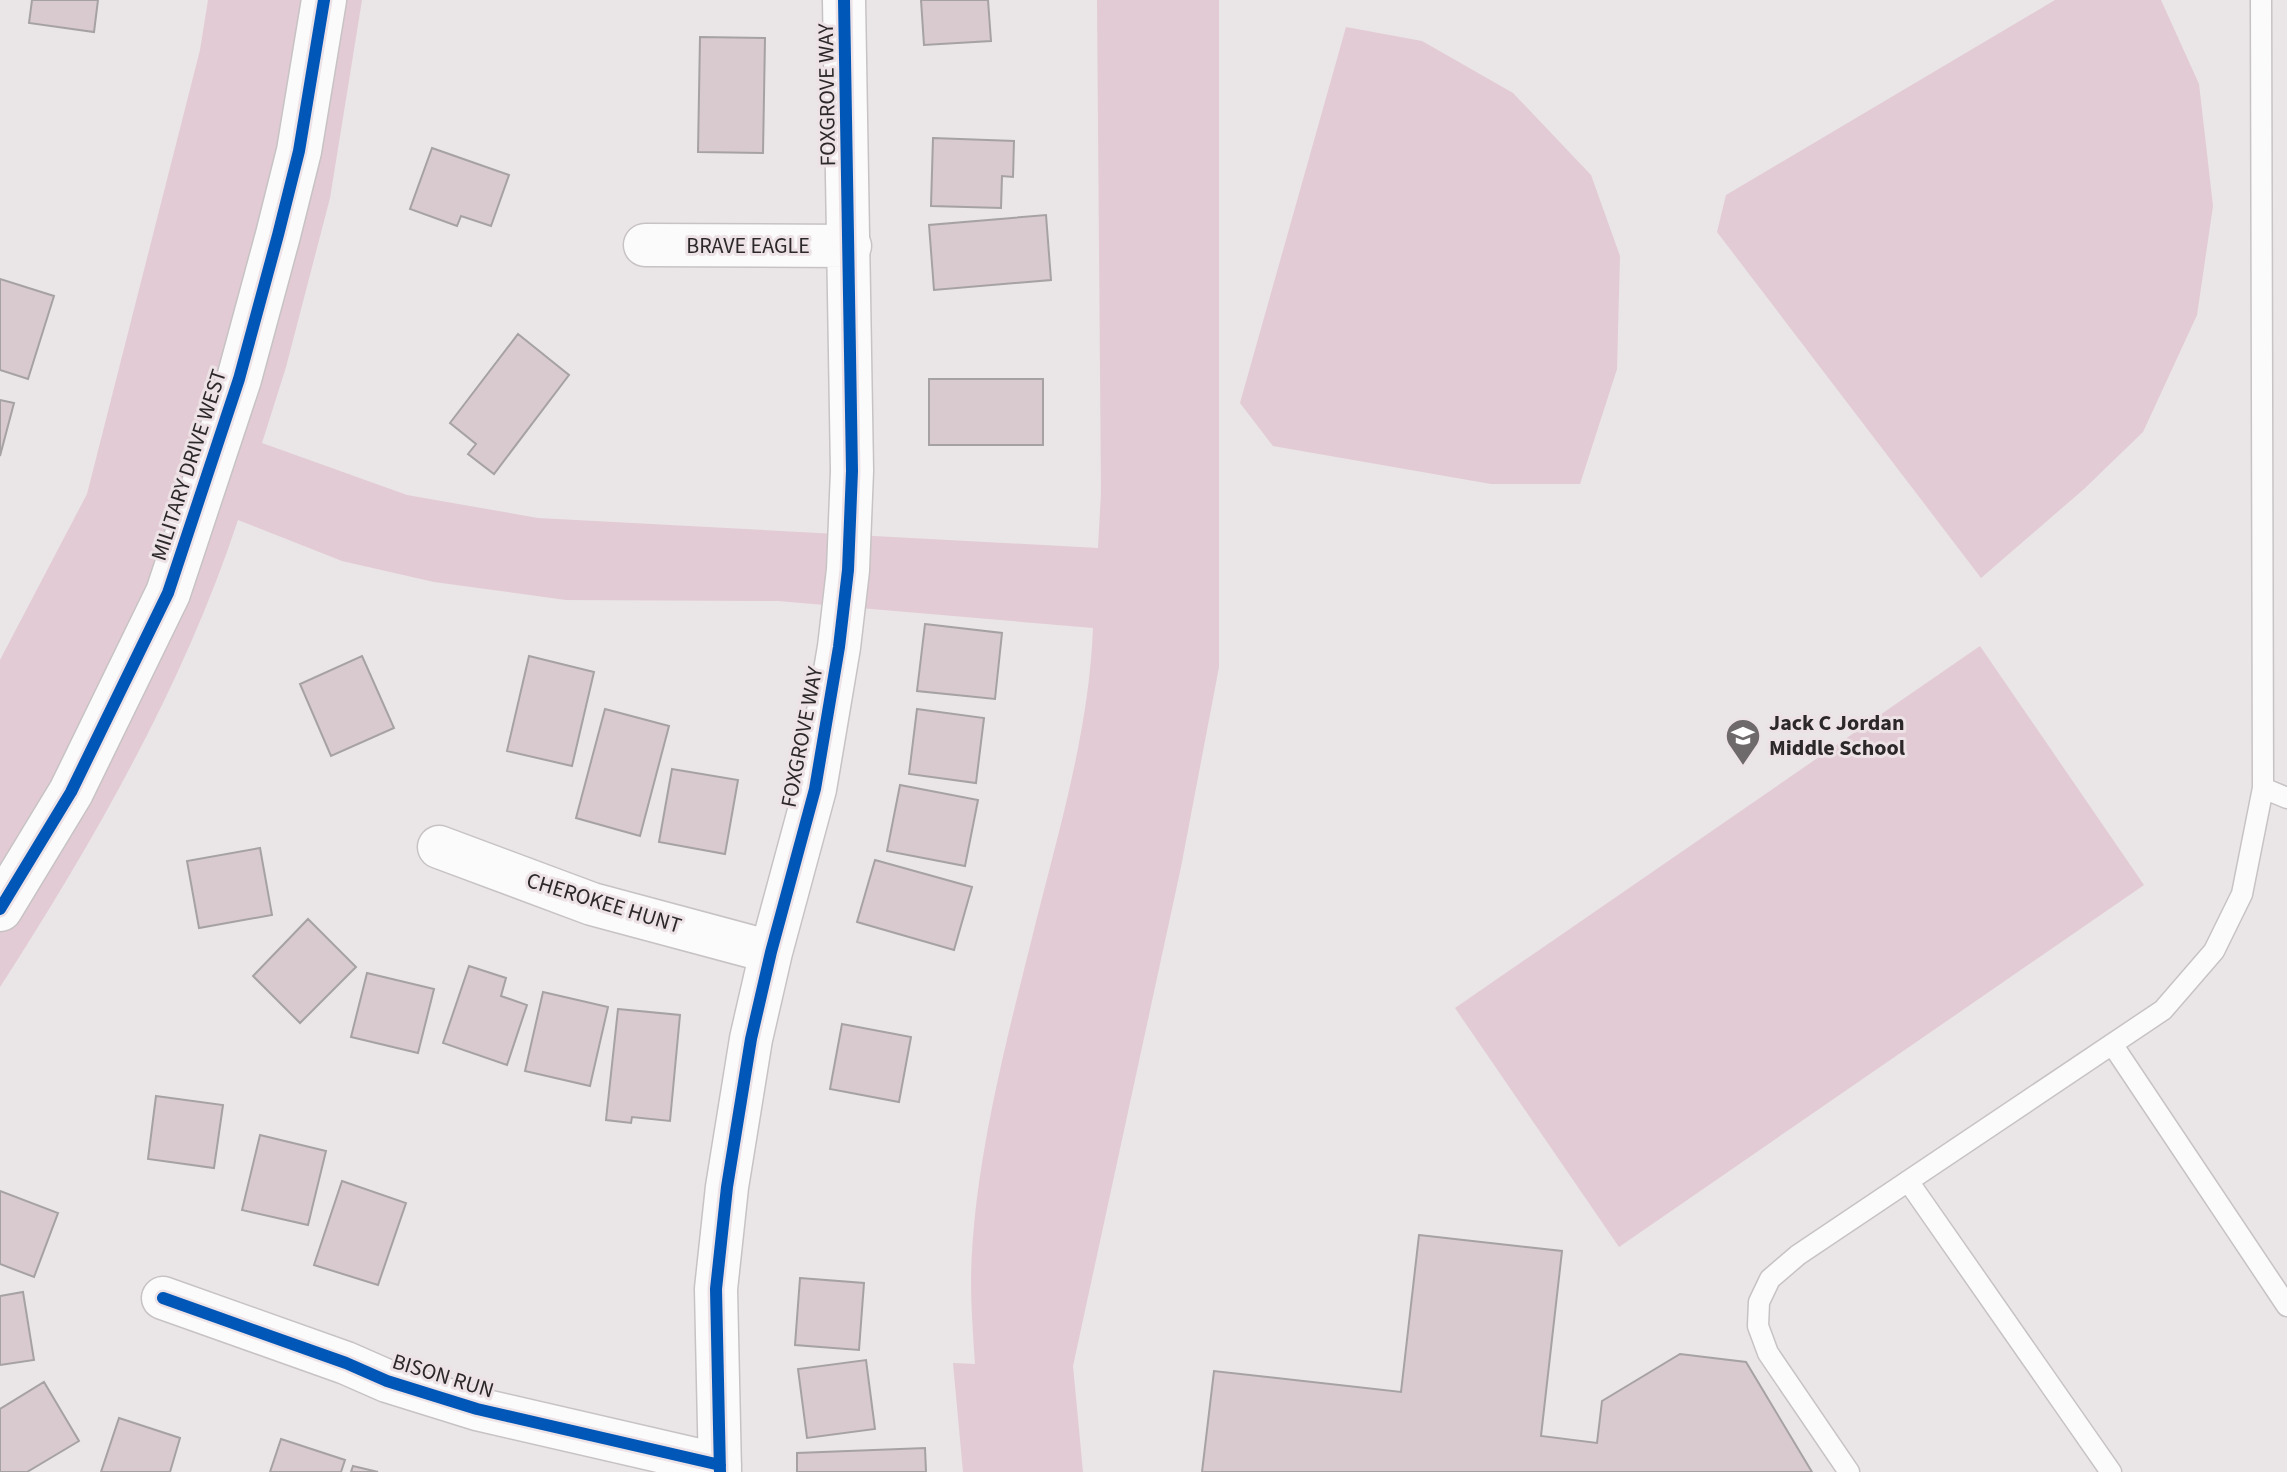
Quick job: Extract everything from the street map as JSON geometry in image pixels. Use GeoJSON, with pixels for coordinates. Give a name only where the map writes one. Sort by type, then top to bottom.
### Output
{"type":"FeatureCollection","features":[{"type":"Feature","properties":{"kind":"street","name":"MILITARY DRIVE WEST"},"geometry":{"type":"LineString","coordinates":[[0,909],[71,792],[168,593],[239,379],[278,235],[299,151],[324,0]]}},
{"type":"Feature","properties":{"kind":"street","name":"FOXGROVE WAY"},"geometry":{"type":"LineString","coordinates":[[720,1468],[716,1289],[727,1187],[746,1069],[771,952],[815,789],[839,647],[848,570],[852,471],[844,0]]}},
{"type":"Feature","properties":{"kind":"street","name":"BRAVE EAGLE"},"geometry":{"type":"LineString","coordinates":[[645,245],[850,246]]}},
{"type":"Feature","properties":{"kind":"street","name":"CHEROKEE HUNT"},"geometry":{"type":"LineString","coordinates":[[439,847],[592,904],[771,952]]}},
{"type":"Feature","properties":{"kind":"street","name":"BISON RUN"},"geometry":{"type":"LineString","coordinates":[[163,1298],[346,1363],[387,1381],[477,1409],[720,1468]]}},
{"type":"Feature","properties":{"kind":"lane"},"geometry":{"type":"LineString","coordinates":[[1849,1472],[1768,1353],[1758,1326],[1759,1302],[1770,1279],[1798,1255],[2163,1010],[2214,951],[2242,894],[2263,788],[2261,0]]}},
{"type":"Feature","properties":{"kind":"lane"},"geometry":{"type":"LineString","coordinates":[[2263,788],[2287,798]]}},
{"type":"Feature","properties":{"kind":"lane"},"geometry":{"type":"LineString","coordinates":[[2112,1044],[2287,1306]]}},
{"type":"Feature","properties":{"kind":"lane"},"geometry":{"type":"LineString","coordinates":[[1908,1181],[2111,1472]]}},
{"type":"Feature","properties":{"kind":"shaded area"},"geometry":{"type":"Polygon","coordinates":[[[208,0],[362,0],[330,198],[286,367],[262,443],[407,495],[538,518],[1098,548],[1101,493],[1097,0],[1219,0],[1219,667],[1181,867],[1073,1366],[1083,1472],[963,1472],[953,1363],[975,1364],[971,1279],[984,1151],[1001,1064],[1079,746],[1093,628],[778,601],[566,600],[434,582],[342,561],[238,520],[191,642],[134,761],[69,876],[0,987],[0,660],[87,494],[200,50],[208,0]]]}},
{"type":"Feature","properties":{"kind":"shaded area"},"geometry":{"type":"Polygon","coordinates":[[[2055,0],[2161,0],[2199,84],[2213,206],[2197,315],[2143,432],[2084,489],[1981,578],[1717,232],[1726,195],[2055,0]]]}},
{"type":"Feature","properties":{"kind":"shaded area"},"geometry":{"type":"Polygon","coordinates":[[[1346,27],[1422,41],[1513,93],[1591,175],[1620,256],[1617,369],[1580,484],[1491,484],[1273,446],[1240,403],[1346,27]]]}},
{"type":"Feature","properties":{"kind":"shaded area"},"geometry":{"type":"Polygon","coordinates":[[[1980,646],[2144,885],[1619,1247],[1455,1008],[1980,646]]]}},
{"type":"Feature","properties":{"kind":"building"},"geometry":{"type":"Polygon","coordinates":[[[32,0],[98,0],[94,32],[29,23],[32,0]]]}},
{"type":"Feature","properties":{"kind":"building"},"geometry":{"type":"Polygon","coordinates":[[[921,0],[988,0],[991,41],[924,45],[921,0]]]}},
{"type":"Feature","properties":{"kind":"building"},"geometry":{"type":"Polygon","coordinates":[[[700,37],[765,38],[763,153],[698,152],[700,37]]]}},
{"type":"Feature","properties":{"kind":"building"},"geometry":{"type":"Polygon","coordinates":[[[933,138],[1014,141],[1013,177],[1002,176],[1001,208],[931,206],[933,138]]]}},
{"type":"Feature","properties":{"kind":"building"},"geometry":{"type":"Polygon","coordinates":[[[432,148],[509,175],[491,226],[461,216],[457,226],[410,209],[432,148]]]}},
{"type":"Feature","properties":{"kind":"building"},"geometry":{"type":"Polygon","coordinates":[[[1046,215],[1051,280],[934,290],[929,225],[1046,215]]]}},
{"type":"Feature","properties":{"kind":"building"},"geometry":{"type":"Polygon","coordinates":[[[0,279],[54,296],[28,379],[0,370],[0,279]]]}},
{"type":"Feature","properties":{"kind":"building"},"geometry":{"type":"Polygon","coordinates":[[[518,334],[569,375],[494,474],[468,454],[476,444],[450,423],[518,334]]]}},
{"type":"Feature","properties":{"kind":"building"},"geometry":{"type":"Polygon","coordinates":[[[929,379],[1043,379],[1043,445],[929,445],[929,379]]]}},
{"type":"Feature","properties":{"kind":"building"},"geometry":{"type":"Polygon","coordinates":[[[0,400],[14,403],[0,456],[0,400]]]}},
{"type":"Feature","properties":{"kind":"building"},"geometry":{"type":"Polygon","coordinates":[[[925,624],[1002,633],[995,699],[917,691],[925,624]]]}},
{"type":"Feature","properties":{"kind":"building"},"geometry":{"type":"Polygon","coordinates":[[[362,656],[394,728],[331,756],[300,684],[362,656]]]}},
{"type":"Feature","properties":{"kind":"building"},"geometry":{"type":"Polygon","coordinates":[[[529,656],[594,672],[572,766],[507,751],[529,656]]]}},
{"type":"Feature","properties":{"kind":"building"},"geometry":{"type":"Polygon","coordinates":[[[605,709],[669,726],[640,836],[576,818],[605,709]]]}},
{"type":"Feature","properties":{"kind":"building"},"geometry":{"type":"Polygon","coordinates":[[[917,709],[984,718],[976,783],[909,774],[917,709]]]}},
{"type":"Feature","properties":{"kind":"building"},"geometry":{"type":"Polygon","coordinates":[[[672,769],[738,780],[725,854],[659,842],[672,769]]]}},
{"type":"Feature","properties":{"kind":"building"},"geometry":{"type":"Polygon","coordinates":[[[900,785],[978,800],[965,866],[887,851],[900,785]]]}},
{"type":"Feature","properties":{"kind":"building"},"geometry":{"type":"Polygon","coordinates":[[[260,848],[272,915],[199,928],[187,861],[260,848]]]}},
{"type":"Feature","properties":{"kind":"building"},"geometry":{"type":"Polygon","coordinates":[[[875,860],[972,887],[954,950],[857,922],[875,860]]]}},
{"type":"Feature","properties":{"kind":"building"},"geometry":{"type":"Polygon","coordinates":[[[308,919],[356,967],[300,1023],[253,976],[308,919]]]}},
{"type":"Feature","properties":{"kind":"building"},"geometry":{"type":"Polygon","coordinates":[[[469,966],[506,978],[501,996],[527,1005],[507,1065],[443,1043],[469,966]]]}},
{"type":"Feature","properties":{"kind":"building"},"geometry":{"type":"Polygon","coordinates":[[[367,973],[434,989],[418,1053],[351,1037],[367,973]]]}},
{"type":"Feature","properties":{"kind":"building"},"geometry":{"type":"Polygon","coordinates":[[[543,992],[608,1007],[590,1086],[525,1071],[543,992]]]}},
{"type":"Feature","properties":{"kind":"building"},"geometry":{"type":"Polygon","coordinates":[[[618,1009],[680,1015],[670,1121],[632,1117],[631,1123],[606,1120],[618,1009]]]}},
{"type":"Feature","properties":{"kind":"building"},"geometry":{"type":"Polygon","coordinates":[[[842,1024],[911,1037],[899,1102],[830,1089],[842,1024]]]}},
{"type":"Feature","properties":{"kind":"building"},"geometry":{"type":"Polygon","coordinates":[[[156,1096],[223,1105],[214,1168],[148,1159],[156,1096]]]}},
{"type":"Feature","properties":{"kind":"building"},"geometry":{"type":"Polygon","coordinates":[[[260,1135],[326,1151],[308,1225],[242,1210],[260,1135]]]}},
{"type":"Feature","properties":{"kind":"building"},"geometry":{"type":"Polygon","coordinates":[[[342,1181],[406,1203],[378,1285],[314,1265],[342,1181]]]}},
{"type":"Feature","properties":{"kind":"building"},"geometry":{"type":"Polygon","coordinates":[[[0,1191],[58,1213],[34,1277],[0,1264],[0,1191]]]}},
{"type":"Feature","properties":{"kind":"building"},"geometry":{"type":"Polygon","coordinates":[[[1419,1235],[1562,1251],[1541,1436],[1597,1443],[1602,1401],[1680,1354],[1746,1362],[1812,1472],[1202,1472],[1214,1371],[1401,1392],[1419,1235]]]}},
{"type":"Feature","properties":{"kind":"building"},"geometry":{"type":"Polygon","coordinates":[[[800,1278],[864,1283],[859,1350],[795,1345],[800,1278]]]}},
{"type":"Feature","properties":{"kind":"building"},"geometry":{"type":"Polygon","coordinates":[[[23,1292],[34,1360],[0,1365],[0,1296],[23,1292]]]}},
{"type":"Feature","properties":{"kind":"building"},"geometry":{"type":"Polygon","coordinates":[[[866,1360],[875,1429],[807,1438],[798,1369],[866,1360]]]}},
{"type":"Feature","properties":{"kind":"building"},"geometry":{"type":"Polygon","coordinates":[[[44,1382],[79,1441],[27,1472],[0,1472],[0,1409],[44,1382]]]}},
{"type":"Feature","properties":{"kind":"building"},"geometry":{"type":"Polygon","coordinates":[[[119,1418],[180,1438],[170,1472],[101,1472],[119,1418]]]}},
{"type":"Feature","properties":{"kind":"building"},"geometry":{"type":"Polygon","coordinates":[[[281,1439],[345,1460],[341,1472],[270,1472],[281,1439]]]}},
{"type":"Feature","properties":{"kind":"building"},"geometry":{"type":"Polygon","coordinates":[[[925,1448],[926,1472],[797,1472],[797,1453],[925,1448]]]}},
{"type":"Feature","properties":{"kind":"building"},"geometry":{"type":"Polygon","coordinates":[[[353,1466],[378,1472],[351,1472],[353,1466]]]}},
{"type":"Feature","properties":{"kind":"cycle path"},"geometry":{"type":"LineString","coordinates":[[0,909],[71,792],[168,593],[239,379],[278,235],[299,151],[324,0]]}},
{"type":"Feature","properties":{"kind":"cycle path"},"geometry":{"type":"LineString","coordinates":[[720,1472],[716,1289],[727,1187],[751,1039],[815,789],[839,647],[848,570],[852,471],[844,0]]}},
{"type":"Feature","properties":{"kind":"cycle path"},"geometry":{"type":"LineString","coordinates":[[163,1298],[346,1363],[387,1381],[477,1409],[720,1465]]}},
{"type":"Feature","properties":{"kind":"place","name":"Jack C Jordan Middle School"},"geometry":{"type":"Point","coordinates":[1743,767]}}]}
